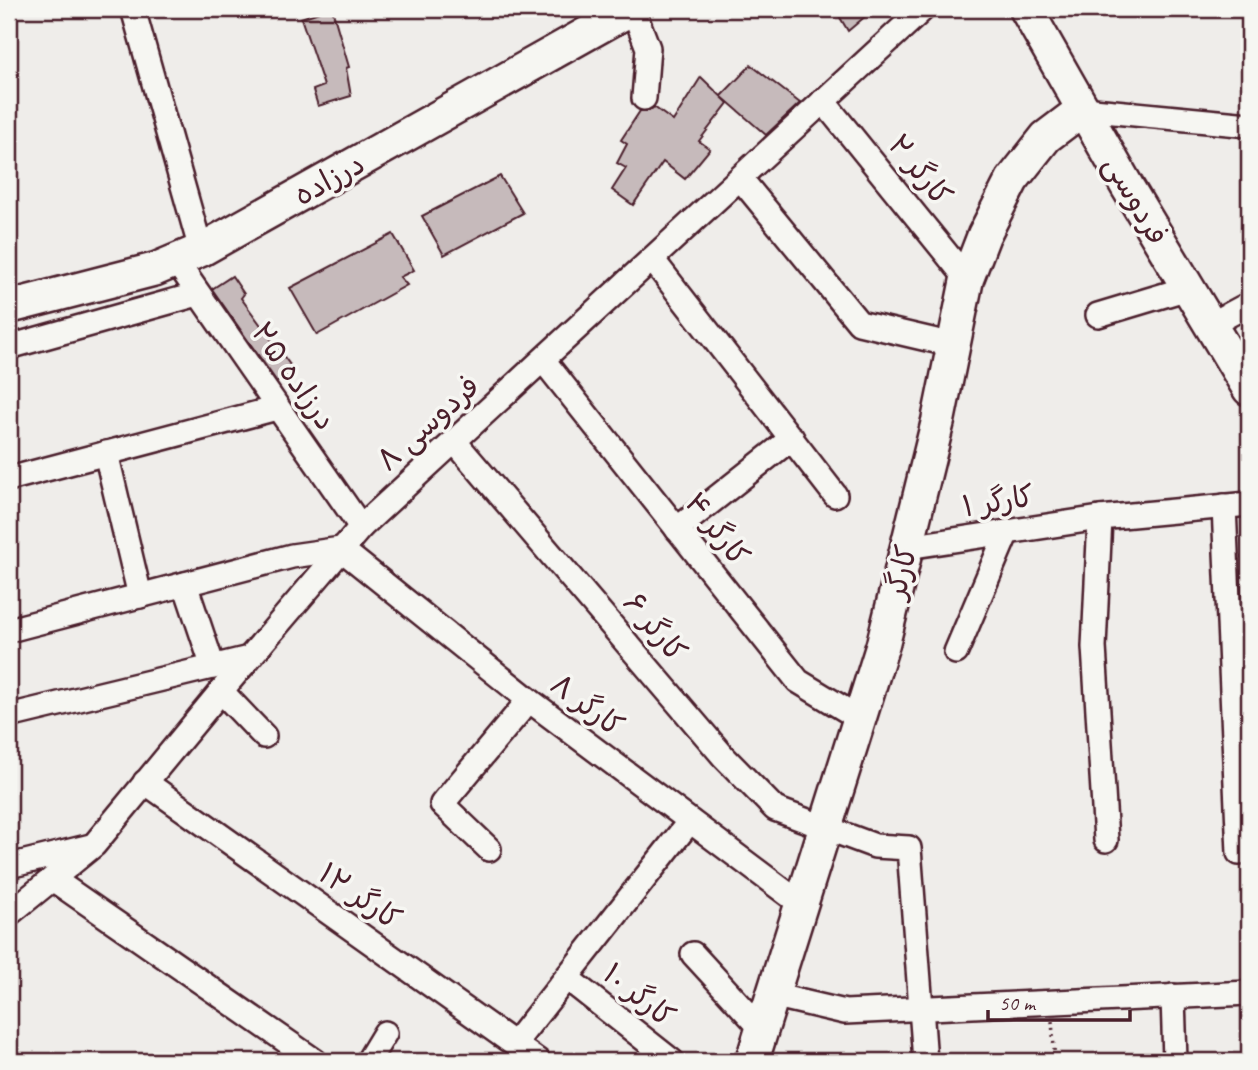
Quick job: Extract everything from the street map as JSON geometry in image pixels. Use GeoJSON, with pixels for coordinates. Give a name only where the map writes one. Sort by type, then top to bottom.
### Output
{"type":"FeatureCollection","features":[{"type":"Feature","properties":{"kind":"street","name":"درزاده ۲۵"},"geometry":{"type":"LineString","coordinates":[[133,9],[198,294],[361,527]]}},
{"type":"Feature","properties":{"kind":"street","name":"درزاده"},"geometry":{"type":"LineString","coordinates":[[9,307],[156,269],[188,255],[632,9]]}},
{"type":"Feature","properties":{"kind":"street"},"geometry":{"type":"LineString","coordinates":[[632,9],[648,48],[644,98]]}},
{"type":"Feature","properties":{"kind":"street","name":"فردوسی ۸"},"geometry":{"type":"LineString","coordinates":[[9,914],[94,845],[220,691],[361,527],[923,9]]}},
{"type":"Feature","properties":{"kind":"street","name":"فردوسی"},"geometry":{"type":"LineString","coordinates":[[1026,9],[1128,188],[1249,389]]}},
{"type":"Feature","properties":{"kind":"street","name":"کارگر ۲"},"geometry":{"type":"LineString","coordinates":[[823,101],[967,279]]}},
{"type":"Feature","properties":{"kind":"street"},"geometry":{"type":"LineString","coordinates":[[1083,109],[1249,125]]}},
{"type":"Feature","properties":{"kind":"street","name":"کارگر"},"geometry":{"type":"LineString","coordinates":[[751,1061],[883,644],[938,421],[967,279],[984,234],[1012,180],[1046,137],[1083,109]]}},
{"type":"Feature","properties":{"kind":"street"},"geometry":{"type":"LineString","coordinates":[[740,178],[859,324],[953,345]]}},
{"type":"Feature","properties":{"kind":"street"},"geometry":{"type":"LineString","coordinates":[[652,259],[835,495]]}},
{"type":"Feature","properties":{"kind":"street"},"geometry":{"type":"LineString","coordinates":[[1098,315],[1188,288]]}},
{"type":"Feature","properties":{"kind":"street"},"geometry":{"type":"LineString","coordinates":[[9,347],[198,294]]}},
{"type":"Feature","properties":{"kind":"street"},"geometry":{"type":"LineString","coordinates":[[1210,325],[1249,304]]}},
{"type":"Feature","properties":{"kind":"street","name":"کارگر ۴"},"geometry":{"type":"LineString","coordinates":[[543,360],[798,681],[859,718]]}},
{"type":"Feature","properties":{"kind":"street"},"geometry":{"type":"LineString","coordinates":[[9,479],[277,408]]}},
{"type":"Feature","properties":{"kind":"street"},"geometry":{"type":"LineString","coordinates":[[677,529],[792,439]]}},
{"type":"Feature","properties":{"kind":"street","name":"کارگر ۶"},"geometry":{"type":"LineString","coordinates":[[455,442],[724,757],[775,809],[875,846],[909,848],[919,1009]]}},
{"type":"Feature","properties":{"kind":"street"},"geometry":{"type":"LineString","coordinates":[[106,453],[140,596]]}},
{"type":"Feature","properties":{"kind":"street","name":"کارگر ۱"},"geometry":{"type":"LineString","coordinates":[[907,547],[1100,518],[1249,504]]}},
{"type":"Feature","properties":{"kind":"street"},"geometry":{"type":"LineString","coordinates":[[1224,506],[1239,853]]}},
{"type":"Feature","properties":{"kind":"street"},"geometry":{"type":"LineString","coordinates":[[1100,518],[1094,647],[1106,839]]}},
{"type":"Feature","properties":{"kind":"street"},"geometry":{"type":"LineString","coordinates":[[956,652],[1007,532]]}},
{"type":"Feature","properties":{"kind":"street"},"geometry":{"type":"LineString","coordinates":[[9,630],[292,556],[341,549]]}},
{"type":"Feature","properties":{"kind":"street","name":"کارگر ۸"},"geometry":{"type":"LineString","coordinates":[[341,549],[529,700],[801,904]]}},
{"type":"Feature","properties":{"kind":"street"},"geometry":{"type":"LineString","coordinates":[[185,584],[213,667]]}},
{"type":"Feature","properties":{"kind":"street"},"geometry":{"type":"LineString","coordinates":[[9,716],[249,658]]}},
{"type":"Feature","properties":{"kind":"street"},"geometry":{"type":"LineString","coordinates":[[220,691],[264,736]]}},
{"type":"Feature","properties":{"kind":"street"},"geometry":{"type":"LineString","coordinates":[[489,849],[443,804],[529,700]]}},
{"type":"Feature","properties":{"kind":"street","name":"کارگر ۱۲"},"geometry":{"type":"LineString","coordinates":[[145,782],[538,1061]]}},
{"type":"Feature","properties":{"kind":"street"},"geometry":{"type":"LineString","coordinates":[[514,1045],[690,821]]}},
{"type":"Feature","properties":{"kind":"street"},"geometry":{"type":"LineString","coordinates":[[9,866],[94,845]]}},
{"type":"Feature","properties":{"kind":"street"},"geometry":{"type":"LineString","coordinates":[[54,880],[315,1061]]}},
{"type":"Feature","properties":{"kind":"street"},"geometry":{"type":"LineString","coordinates":[[693,954],[762,1029]]}},
{"type":"Feature","properties":{"kind":"street","name":"کارگر ۱۰"},"geometry":{"type":"LineString","coordinates":[[566,978],[672,1061]]}},
{"type":"Feature","properties":{"kind":"street"},"geometry":{"type":"LineString","coordinates":[[772,995],[845,1012],[1249,993]]}},
{"type":"Feature","properties":{"kind":"street"},"geometry":{"type":"LineString","coordinates":[[1173,996],[1175,1061]]}},
{"type":"Feature","properties":{"kind":"street"},"geometry":{"type":"LineString","coordinates":[[919,1009],[925,1061]]}},
{"type":"Feature","properties":{"kind":"street"},"geometry":{"type":"LineString","coordinates":[[368,1061],[385,1033]]}},
{"type":"Feature","properties":{"kind":"path"},"geometry":{"type":"LineString","coordinates":[[1050,1003],[1055,1061]]}},
{"type":"Feature","properties":{"kind":"building"},"geometry":{"type":"Polygon","coordinates":[[[332,9],[349,67],[346,68],[351,96],[318,106],[313,90],[324,86],[301,18],[332,9]]]}},
{"type":"Feature","properties":{"kind":"building"},"geometry":{"type":"Polygon","coordinates":[[[835,9],[874,9],[848,31],[835,9]]]}},
{"type":"Feature","properties":{"kind":"building"},"geometry":{"type":"Polygon","coordinates":[[[751,65],[800,103],[766,135],[721,96],[751,65]]]}},
{"type":"Feature","properties":{"kind":"building"},"geometry":{"type":"Polygon","coordinates":[[[701,77],[728,103],[699,141],[710,149],[685,179],[663,162],[633,205],[612,190],[626,168],[617,163],[627,144],[621,140],[640,111],[649,111],[654,107],[673,121],[701,77]]]}},
{"type":"Feature","properties":{"kind":"building"},"geometry":{"type":"Polygon","coordinates":[[[500,176],[523,213],[444,255],[422,216],[500,176]]]}},
{"type":"Feature","properties":{"kind":"building"},"geometry":{"type":"Polygon","coordinates":[[[393,234],[414,270],[400,277],[407,285],[317,335],[290,288],[393,234]]]}},
{"type":"Feature","properties":{"kind":"building"},"geometry":{"type":"Polygon","coordinates":[[[232,276],[244,294],[241,298],[293,369],[277,382],[212,289],[232,276]]]}}]}
